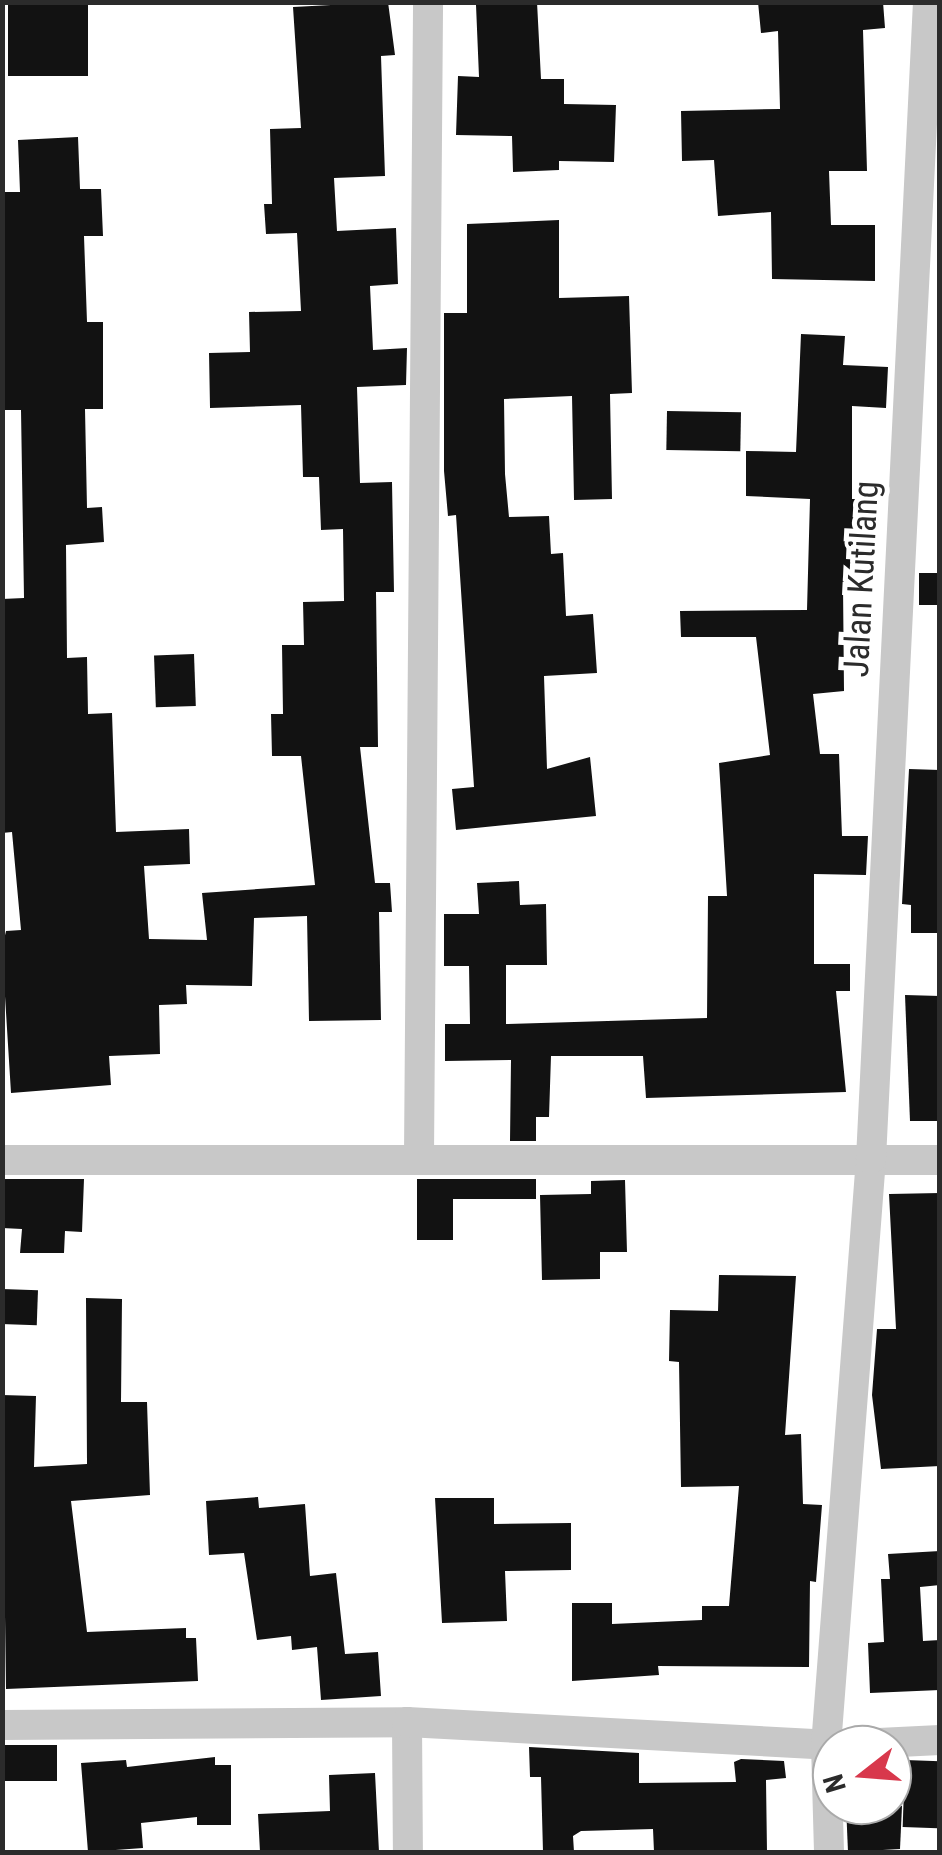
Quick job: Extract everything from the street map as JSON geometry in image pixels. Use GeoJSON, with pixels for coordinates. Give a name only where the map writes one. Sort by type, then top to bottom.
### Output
{"type":"FeatureCollection","features":[{"type":"Feature","properties":{"kind":"street"},"geometry":{"type":"LineString","coordinates":[[419,1155],[428,2]]}},
{"type":"Feature","properties":{"kind":"street","name":"Jalan Kutilang"},"geometry":{"type":"LineString","coordinates":[[833,1725],[871,1159],[928,2]]}},
{"type":"Feature","properties":{"kind":"street"},"geometry":{"type":"LineString","coordinates":[[2,1160],[419,1155],[940,1160]]}},
{"type":"Feature","properties":{"kind":"street"},"geometry":{"type":"LineString","coordinates":[[2,1725],[407,1722],[812,1744]]}},
{"type":"Feature","properties":{"kind":"street"},"geometry":{"type":"LineString","coordinates":[[407,1722],[408,1852]]}},
{"type":"Feature","properties":{"kind":"street"},"geometry":{"type":"LineString","coordinates":[[912,1741],[940,1740]]}},
{"type":"Feature","properties":{"kind":"street","name":"Jalan Kutilang"},"geometry":{"type":"LineString","coordinates":[[829,1852],[830,1825]]}},
{"type":"Feature","properties":{"kind":"building"},"geometry":{"type":"Polygon","coordinates":[[[8,2],[88,2],[88,76],[8,76],[8,2]]]}},
{"type":"Feature","properties":{"kind":"building"},"geometry":{"type":"Polygon","coordinates":[[[388,2],[395,55],[381,56],[385,176],[334,178],[337,231],[396,228],[398,284],[370,286],[373,350],[407,348],[406,385],[357,387],[360,483],[392,482],[394,592],[376,592],[378,747],[360,747],[375,883],[390,883],[392,912],[379,912],[381,1020],[309,1021],[307,916],[254,918],[252,986],[186,985],[187,1004],[159,1005],[160,1054],[109,1056],[111,1085],[11,1093],[2,948],[6,931],[21,930],[12,832],[2,833],[2,599],[24,598],[21,410],[2,410],[2,192],[20,192],[18,140],[78,137],[80,189],[101,189],[103,236],[84,236],[87,322],[103,322],[103,409],[85,409],[87,508],[102,507],[104,542],[66,545],[67,658],[87,657],[88,714],[112,713],[116,832],[189,829],[190,864],[144,866],[149,939],[207,940],[202,893],[315,885],[301,756],[272,756],[271,714],[283,714],[282,645],[304,645],[303,602],[344,601],[343,529],[321,530],[319,477],[303,477],[301,405],[210,408],[209,353],[250,352],[249,312],[301,311],[297,233],[266,234],[264,204],[272,204],[270,129],[301,128],[293,7],[388,2]]]}},
{"type":"Feature","properties":{"kind":"building"},"geometry":{"type":"Polygon","coordinates":[[[537,2],[541,79],[564,79],[564,104],[616,105],[614,162],[559,161],[559,170],[513,172],[512,136],[456,135],[458,76],[479,77],[476,5],[537,2]]]}},
{"type":"Feature","properties":{"kind":"building"},"geometry":{"type":"Polygon","coordinates":[[[758,2],[883,2],[885,28],[863,30],[867,171],[829,171],[831,225],[875,225],[875,281],[772,279],[771,212],[718,216],[714,160],[682,161],[681,111],[780,109],[778,31],[761,33],[758,2]]]}},
{"type":"Feature","properties":{"kind":"building"},"geometry":{"type":"Polygon","coordinates":[[[559,220],[559,298],[629,296],[632,393],[610,394],[612,499],[574,500],[572,396],[504,399],[505,474],[509,517],[549,516],[551,554],[563,553],[566,616],[593,614],[597,673],[544,676],[547,769],[590,757],[596,816],[456,830],[452,789],[474,787],[456,515],[448,516],[444,471],[444,313],[467,313],[467,224],[559,220]]]}},
{"type":"Feature","properties":{"kind":"building"},"geometry":{"type":"Polygon","coordinates":[[[801,334],[845,336],[843,365],[888,367],[886,408],[852,406],[852,499],[859,499],[859,524],[868,524],[867,586],[843,585],[844,691],[813,694],[820,754],[839,754],[842,836],[868,836],[866,875],[814,874],[814,964],[850,964],[850,991],[836,991],[846,1092],[646,1098],[643,1056],[551,1056],[549,1117],[536,1117],[536,1141],[510,1141],[511,1060],[445,1061],[445,1024],[470,1024],[469,966],[444,966],[444,914],[479,914],[477,883],[519,881],[520,905],[546,904],[547,965],[506,965],[506,1024],[707,1018],[708,896],[727,896],[719,763],[770,755],[756,637],[681,637],[680,611],[807,610],[810,499],[746,496],[746,451],[796,452],[801,334]]]}},
{"type":"Feature","properties":{"kind":"building"},"geometry":{"type":"Polygon","coordinates":[[[667,411],[741,412],[740,451],[666,450],[667,411]]]}},
{"type":"Feature","properties":{"kind":"building"},"geometry":{"type":"Polygon","coordinates":[[[919,573],[940,573],[940,605],[919,605],[919,573]]]}},
{"type":"Feature","properties":{"kind":"building"},"geometry":{"type":"Polygon","coordinates":[[[194,654],[196,706],[156,707],[154,655],[194,654]]]}},
{"type":"Feature","properties":{"kind":"building"},"geometry":{"type":"Polygon","coordinates":[[[909,769],[940,770],[940,933],[911,933],[911,905],[902,904],[909,769]]]}},
{"type":"Feature","properties":{"kind":"building"},"geometry":{"type":"Polygon","coordinates":[[[905,995],[940,996],[940,1121],[910,1121],[905,995]]]}},
{"type":"Feature","properties":{"kind":"building"},"geometry":{"type":"Polygon","coordinates":[[[2,1179],[84,1179],[82,1232],[65,1231],[64,1253],[20,1253],[22,1229],[2,1228],[2,1179]]]}},
{"type":"Feature","properties":{"kind":"building"},"geometry":{"type":"Polygon","coordinates":[[[417,1179],[536,1179],[536,1199],[453,1199],[453,1240],[417,1240],[417,1179]]]}},
{"type":"Feature","properties":{"kind":"building"},"geometry":{"type":"Polygon","coordinates":[[[625,1180],[627,1252],[600,1252],[600,1279],[542,1280],[540,1195],[591,1194],[591,1181],[625,1180]]]}},
{"type":"Feature","properties":{"kind":"building"},"geometry":{"type":"Polygon","coordinates":[[[940,1193],[940,1466],[881,1469],[872,1395],[877,1329],[896,1329],[889,1194],[940,1193]]]}},
{"type":"Feature","properties":{"kind":"building"},"geometry":{"type":"Polygon","coordinates":[[[719,1275],[796,1276],[785,1435],[801,1434],[803,1504],[822,1505],[816,1582],[810,1581],[809,1667],[658,1666],[659,1675],[572,1681],[572,1603],[612,1603],[612,1624],[702,1620],[702,1606],[729,1606],[739,1486],[681,1487],[679,1362],[669,1361],[670,1310],[718,1311],[719,1275]]]}},
{"type":"Feature","properties":{"kind":"building"},"geometry":{"type":"Polygon","coordinates":[[[2,1289],[38,1290],[37,1325],[2,1324],[2,1289]]]}},
{"type":"Feature","properties":{"kind":"building"},"geometry":{"type":"Polygon","coordinates":[[[86,1298],[122,1299],[121,1402],[147,1402],[150,1495],[71,1501],[87,1632],[186,1628],[186,1638],[196,1638],[198,1681],[6,1689],[2,1395],[36,1396],[34,1467],[87,1464],[86,1298]]]}},
{"type":"Feature","properties":{"kind":"building"},"geometry":{"type":"Polygon","coordinates":[[[258,1497],[259,1508],[305,1504],[310,1576],[336,1573],[345,1654],[378,1652],[381,1696],[321,1700],[317,1647],[292,1650],[291,1636],[257,1640],[244,1553],[209,1555],[206,1501],[258,1497]]]}},
{"type":"Feature","properties":{"kind":"building"},"geometry":{"type":"Polygon","coordinates":[[[435,1498],[494,1498],[494,1524],[571,1523],[571,1570],[505,1571],[507,1621],[442,1623],[435,1498]]]}},
{"type":"Feature","properties":{"kind":"building"},"geometry":{"type":"Polygon","coordinates":[[[940,1551],[940,1585],[920,1587],[923,1641],[940,1640],[940,1690],[870,1693],[868,1643],[884,1642],[881,1579],[890,1579],[888,1554],[940,1551]]]}},
{"type":"Feature","properties":{"kind":"building"},"geometry":{"type":"Polygon","coordinates":[[[2,1745],[57,1745],[57,1781],[2,1781],[2,1745]]]}},
{"type":"Feature","properties":{"kind":"building"},"geometry":{"type":"Polygon","coordinates":[[[529,1747],[639,1753],[639,1783],[736,1782],[734,1762],[784,1761],[786,1778],[766,1780],[767,1852],[654,1852],[653,1829],[581,1831],[573,1836],[574,1852],[543,1852],[541,1777],[530,1777],[529,1747]]]}},
{"type":"Feature","properties":{"kind":"building"},"geometry":{"type":"Polygon","coordinates":[[[215,1757],[215,1765],[231,1765],[231,1825],[197,1825],[197,1817],[141,1823],[143,1848],[88,1852],[81,1763],[126,1760],[127,1767],[215,1757]]]}},
{"type":"Feature","properties":{"kind":"building"},"geometry":{"type":"Polygon","coordinates":[[[912,1760],[940,1761],[938,1828],[903,1827],[912,1825],[912,1760]]]}},
{"type":"Feature","properties":{"kind":"building"},"geometry":{"type":"Polygon","coordinates":[[[375,1773],[379,1852],[260,1852],[258,1814],[330,1811],[329,1775],[375,1773]]]}},
{"type":"Feature","properties":{"kind":"building"},"geometry":{"type":"Polygon","coordinates":[[[847,1825],[901,1825],[900,1849],[848,1852],[847,1825]]]}}]}
